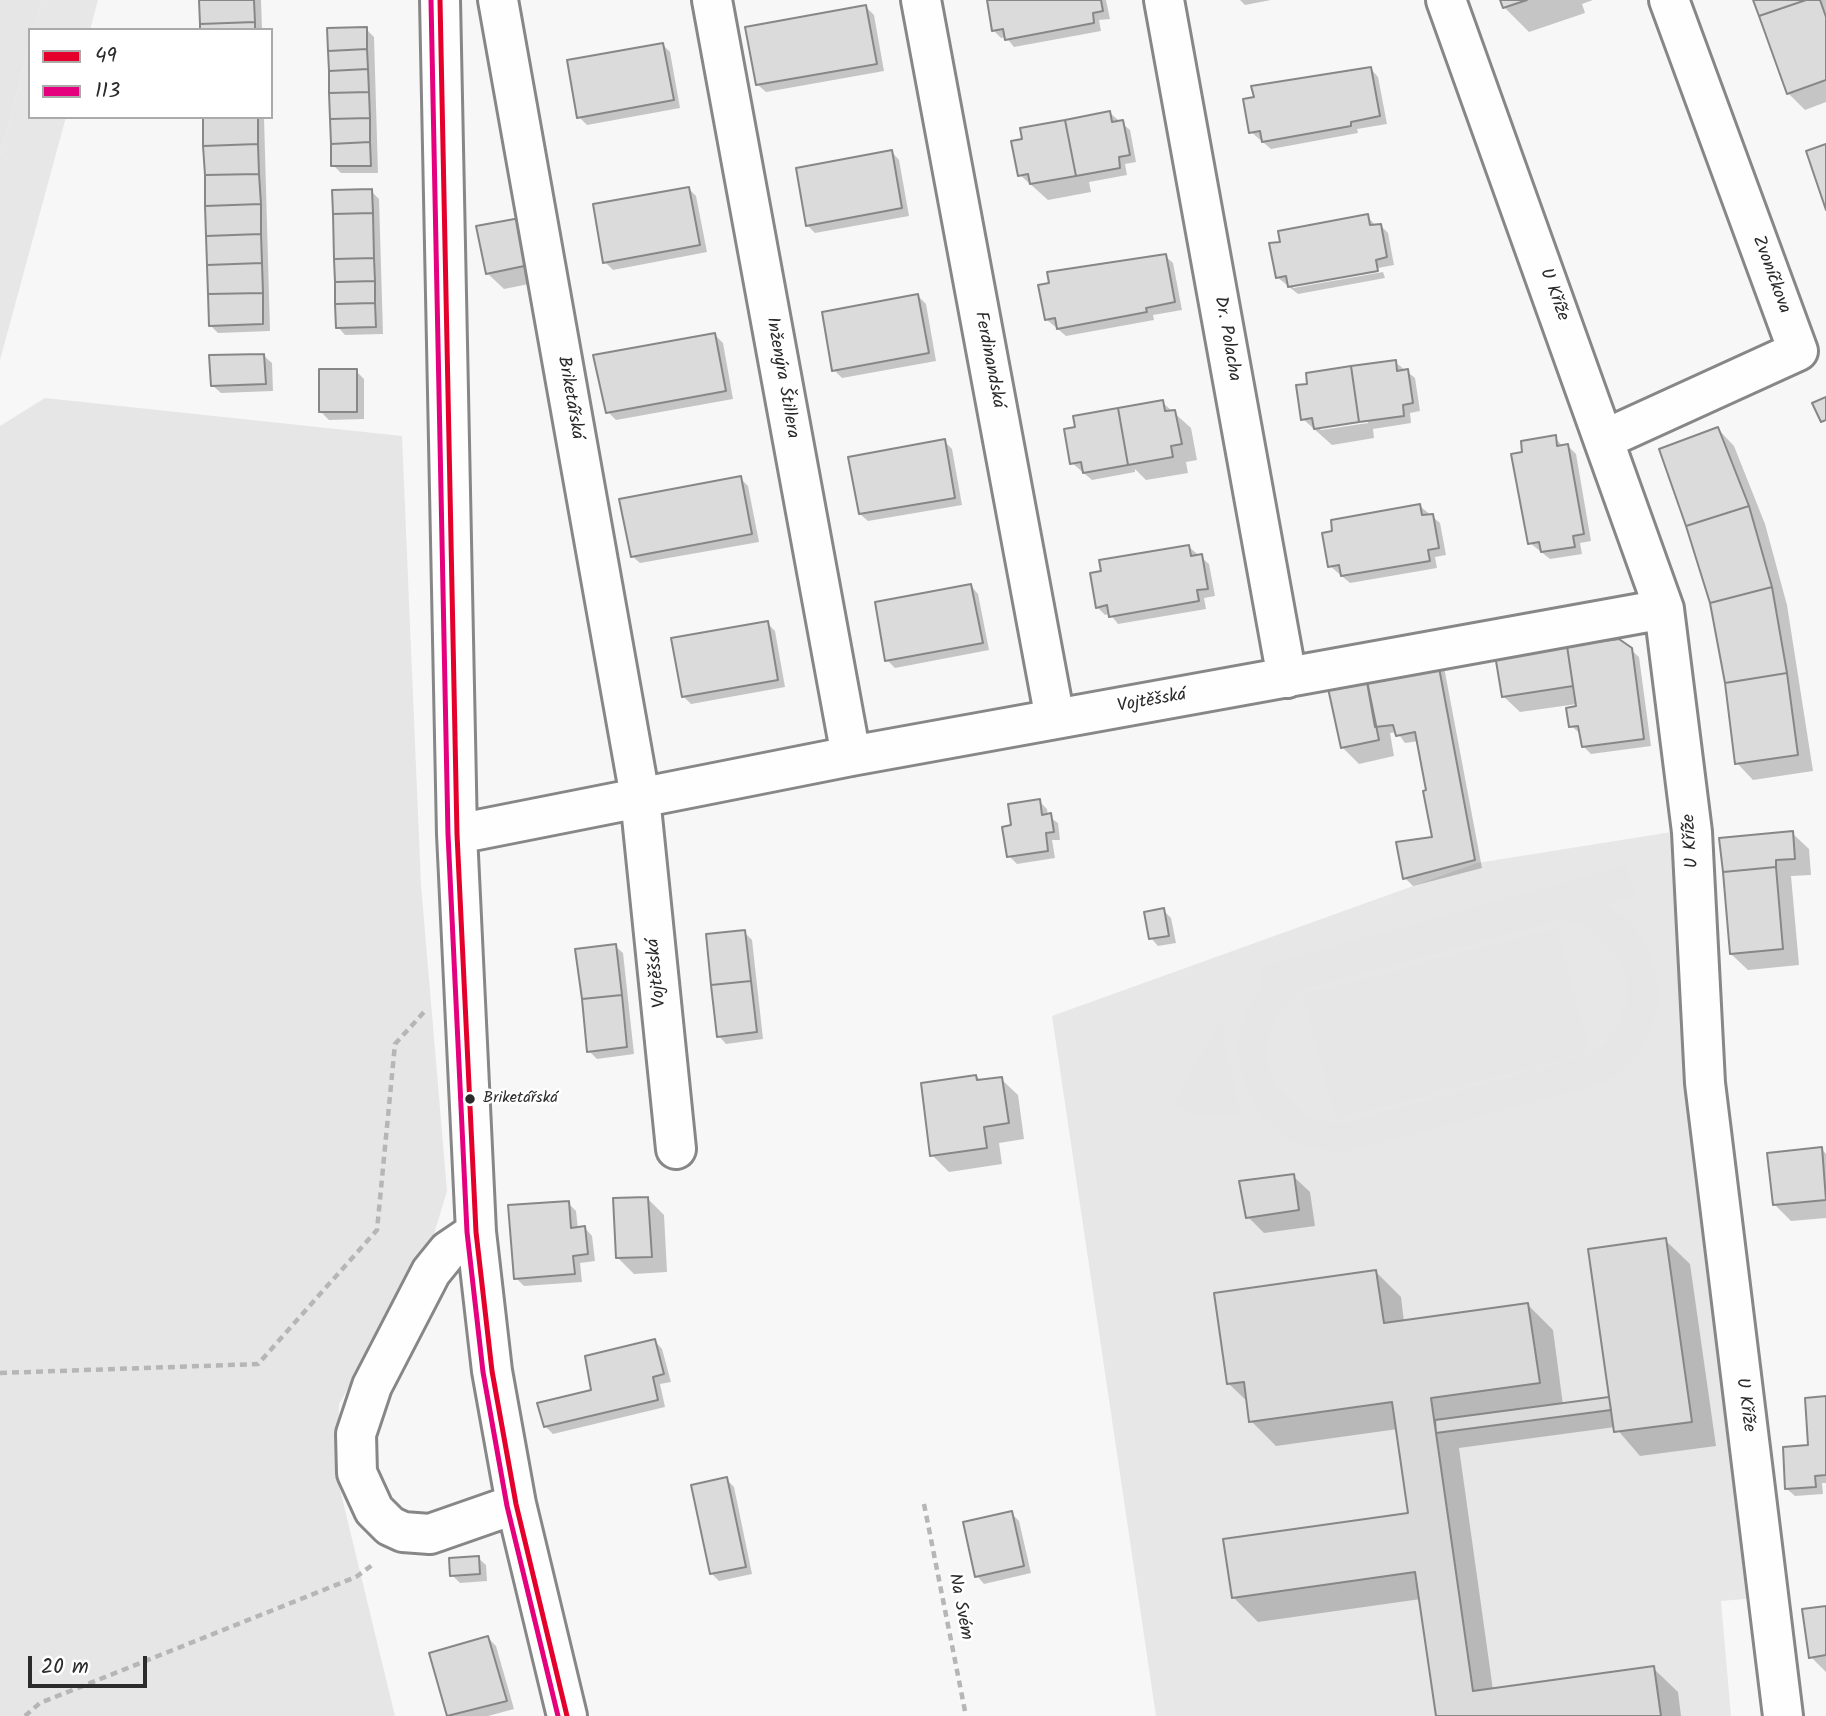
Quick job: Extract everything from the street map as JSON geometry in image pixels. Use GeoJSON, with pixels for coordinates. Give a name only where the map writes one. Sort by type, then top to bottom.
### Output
{"type":"FeatureCollection","features":[{"type":"Feature","properties":{"kind":"street"},"geometry":{"type":"LineString","coordinates":[[440,0],[457,834],[476,1232],[492,1371],[516,1504],[566,1716]]}},
{"type":"Feature","properties":{"kind":"street","name":"Briketářská"},"geometry":{"type":"LineString","coordinates":[[498,0],[640,797]]}},
{"type":"Feature","properties":{"kind":"street","name":"Inženýra Štillera"},"geometry":{"type":"LineString","coordinates":[[712,0],[851,756]]}},
{"type":"Feature","properties":{"kind":"street","name":"Ferdinandská"},"geometry":{"type":"LineString","coordinates":[[921,0],[1055,719]]}},
{"type":"Feature","properties":{"kind":"street","name":"Dr. Polacha"},"geometry":{"type":"LineString","coordinates":[[1164,0],[1287,678]]}},
{"type":"Feature","properties":{"kind":"street","name":"U Kříže"},"geometry":{"type":"LineString","coordinates":[[1446,0],[1664,609],[1692,832],[1705,1083],[1783,1716]]}},
{"type":"Feature","properties":{"kind":"street","name":"Zvoníčkova"},"geometry":{"type":"LineString","coordinates":[[1605,439],[1798,351],[1669,0]]}},
{"type":"Feature","properties":{"kind":"street","name":"Vojtěšská"},"geometry":{"type":"LineString","coordinates":[[457,834],[851,756],[1664,609]]}},
{"type":"Feature","properties":{"kind":"street","name":"Vojtěšská"},"geometry":{"type":"LineString","coordinates":[[640,797],[676,1149]]}},
{"type":"Feature","properties":{"kind":"street"},"geometry":{"type":"LineString","coordinates":[[476,1232],[448,1251],[431,1272],[372,1386],[356,1434],[357,1473],[374,1510],[390,1526],[402,1532],[430,1534],[516,1504]]}},
{"type":"Feature","properties":{"kind":"path"},"geometry":{"type":"LineString","coordinates":[[0,1373],[258,1364],[377,1230],[395,1044],[462,972]]}},
{"type":"Feature","properties":{"kind":"path","name":"Na Svém"},"geometry":{"type":"LineString","coordinates":[[924,1504],[966,1716]]}},
{"type":"Feature","properties":{"kind":"path"},"geometry":{"type":"LineString","coordinates":[[24,1716],[40,1703],[356,1577],[373,1565],[402,1532]]}},
{"type":"Feature","properties":{"kind":"shaded area"},"geometry":{"type":"Polygon","coordinates":[[[0,0],[42,0],[35,28],[28,28],[28,53],[0,155],[0,0]]]}},
{"type":"Feature","properties":{"kind":"shaded area"},"geometry":{"type":"Polygon","coordinates":[[[42,0],[98,0],[91,28],[35,28],[42,0]]]}},
{"type":"Feature","properties":{"kind":"shaded area"},"geometry":{"type":"Polygon","coordinates":[[[28,53],[28,119],[65,119],[0,360],[0,155],[28,53]]]}},
{"type":"Feature","properties":{"kind":"shaded area"},"geometry":{"type":"Polygon","coordinates":[[[45,398],[402,436],[421,885],[447,1191],[431,1244],[339,1404],[338,1481],[395,1716],[0,1716],[0,426],[45,398]]]}},
{"type":"Feature","properties":{"kind":"shaded area"},"geometry":{"type":"Polygon","coordinates":[[[1678,831],[1756,1598],[1721,1601],[1731,1716],[1156,1716],[1052,1016],[1477,863],[1678,831]]]}},
{"type":"Feature","properties":{"kind":"shaded area"},"geometry":{"type":"Polygon","coordinates":[[[1626,865],[1635,896],[1608,905],[1632,924],[1645,944],[1656,973],[1659,1000],[1652,1027],[1641,1050],[1610,1079],[1588,1088],[1345,1152],[1315,1149],[1291,1141],[1259,1113],[1243,1082],[1238,1048],[1244,1016],[1263,984],[1258,967],[1626,865]],[[1561,920],[1301,990],[1278,1013],[1269,1038],[1269,1068],[1276,1085],[1303,1114],[1322,1121],[1343,1123],[1591,1054],[1605,1043],[1619,1023],[1626,1003],[1626,978],[1615,954],[1595,933],[1577,923],[1561,920]]]}},
{"type":"Feature","properties":{"kind":"shaded area"},"geometry":{"type":"Polygon","coordinates":[[[1557,927],[1590,1052],[1336,1120],[1303,995],[1557,927]]]}},
{"type":"Feature","properties":{"kind":"shaded area"},"geometry":{"type":"Polygon","coordinates":[[[1219,1023],[1225,1026],[1223,1034],[1241,1113],[1212,1117],[1197,1115],[1173,1104],[1219,1023]]]}},
{"type":"Feature","properties":{"kind":"building"},"geometry":{"type":"Polygon","coordinates":[[[199,0],[254,0],[255,22],[200,24],[199,0]]]}},
{"type":"Feature","properties":{"kind":"building"},"geometry":{"type":"Polygon","coordinates":[[[987,0],[1101,0],[1103,11],[1093,13],[1094,23],[1005,40],[1003,29],[992,31],[987,0]]]}},
{"type":"Feature","properties":{"kind":"building"},"geometry":{"type":"Polygon","coordinates":[[[1500,0],[1527,0],[1503,8],[1500,0]]]}},
{"type":"Feature","properties":{"kind":"building"},"geometry":{"type":"Polygon","coordinates":[[[1753,0],[1806,0],[1759,16],[1753,0]]]}},
{"type":"Feature","properties":{"kind":"building"},"geometry":{"type":"Polygon","coordinates":[[[1806,0],[1820,0],[1826,17],[1826,80],[1787,94],[1759,16],[1806,0]]]}},
{"type":"Feature","properties":{"kind":"building"},"geometry":{"type":"Polygon","coordinates":[[[866,5],[877,64],[756,85],[745,27],[866,5]]]}},
{"type":"Feature","properties":{"kind":"building"},"geometry":{"type":"Polygon","coordinates":[[[255,22],[255,28],[200,28],[200,24],[255,22]]]}},
{"type":"Feature","properties":{"kind":"building"},"geometry":{"type":"Polygon","coordinates":[[[367,27],[367,49],[328,51],[327,28],[367,27]]]}},
{"type":"Feature","properties":{"kind":"building"},"geometry":{"type":"Polygon","coordinates":[[[663,43],[674,100],[577,118],[567,60],[663,43]]]}},
{"type":"Feature","properties":{"kind":"building"},"geometry":{"type":"Polygon","coordinates":[[[367,49],[368,69],[329,71],[328,51],[367,49]]]}},
{"type":"Feature","properties":{"kind":"building"},"geometry":{"type":"Polygon","coordinates":[[[1371,67],[1380,116],[1351,122],[1351,126],[1262,142],[1260,131],[1249,133],[1243,99],[1254,97],[1251,86],[1371,67]]]}},
{"type":"Feature","properties":{"kind":"building"},"geometry":{"type":"Polygon","coordinates":[[[368,69],[369,92],[329,93],[329,71],[368,69]]]}},
{"type":"Feature","properties":{"kind":"building"},"geometry":{"type":"Polygon","coordinates":[[[369,92],[370,118],[330,119],[329,93],[369,92]]]}},
{"type":"Feature","properties":{"kind":"building"},"geometry":{"type":"Polygon","coordinates":[[[1110,111],[1112,122],[1123,120],[1130,155],[1119,157],[1120,168],[1076,176],[1065,120],[1110,111]]]}},
{"type":"Feature","properties":{"kind":"building"},"geometry":{"type":"Polygon","coordinates":[[[370,118],[370,142],[331,144],[330,119],[370,118]]]}},
{"type":"Feature","properties":{"kind":"building"},"geometry":{"type":"Polygon","coordinates":[[[203,119],[258,119],[258,144],[203,146],[203,119]]]}},
{"type":"Feature","properties":{"kind":"building"},"geometry":{"type":"Polygon","coordinates":[[[1065,120],[1076,176],[1030,184],[1028,174],[1018,176],[1011,141],[1022,139],[1020,128],[1065,120]]]}},
{"type":"Feature","properties":{"kind":"building"},"geometry":{"type":"Polygon","coordinates":[[[370,142],[371,166],[331,166],[331,144],[370,142]]]}},
{"type":"Feature","properties":{"kind":"building"},"geometry":{"type":"Polygon","coordinates":[[[258,144],[259,174],[205,175],[203,146],[258,144]]]}},
{"type":"Feature","properties":{"kind":"building"},"geometry":{"type":"Polygon","coordinates":[[[1826,144],[1826,210],[1806,151],[1826,144]]]}},
{"type":"Feature","properties":{"kind":"building"},"geometry":{"type":"Polygon","coordinates":[[[892,150],[902,208],[806,226],[796,168],[892,150]]]}},
{"type":"Feature","properties":{"kind":"building"},"geometry":{"type":"Polygon","coordinates":[[[259,174],[261,204],[205,206],[205,175],[259,174]]]}},
{"type":"Feature","properties":{"kind":"building"},"geometry":{"type":"Polygon","coordinates":[[[689,187],[700,245],[603,263],[593,204],[689,187]]]}},
{"type":"Feature","properties":{"kind":"building"},"geometry":{"type":"Polygon","coordinates":[[[372,189],[373,213],[333,214],[332,190],[372,189]]]}},
{"type":"Feature","properties":{"kind":"building"},"geometry":{"type":"Polygon","coordinates":[[[261,204],[261,234],[206,236],[205,206],[261,204]]]}},
{"type":"Feature","properties":{"kind":"building"},"geometry":{"type":"Polygon","coordinates":[[[373,213],[374,258],[334,259],[333,214],[373,213]]]}},
{"type":"Feature","properties":{"kind":"building"},"geometry":{"type":"Polygon","coordinates":[[[1368,214],[1370,225],[1381,224],[1387,257],[1376,260],[1378,271],[1288,287],[1286,276],[1276,278],[1269,243],[1280,242],[1278,231],[1368,214]]]}},
{"type":"Feature","properties":{"kind":"building"},"geometry":{"type":"Polygon","coordinates":[[[520,218],[529,265],[486,274],[476,226],[520,218]]]}},
{"type":"Feature","properties":{"kind":"building"},"geometry":{"type":"Polygon","coordinates":[[[261,234],[262,263],[207,265],[206,236],[261,234]]]}},
{"type":"Feature","properties":{"kind":"building"},"geometry":{"type":"Polygon","coordinates":[[[1166,254],[1175,302],[1146,308],[1147,312],[1057,329],[1055,318],[1045,320],[1038,285],[1049,283],[1047,272],[1166,254]]]}},
{"type":"Feature","properties":{"kind":"building"},"geometry":{"type":"Polygon","coordinates":[[[374,258],[375,281],[335,282],[334,259],[374,258]]]}},
{"type":"Feature","properties":{"kind":"building"},"geometry":{"type":"Polygon","coordinates":[[[262,263],[263,293],[208,294],[207,265],[262,263]]]}},
{"type":"Feature","properties":{"kind":"building"},"geometry":{"type":"Polygon","coordinates":[[[375,281],[375,303],[335,304],[335,282],[375,281]]]}},
{"type":"Feature","properties":{"kind":"building"},"geometry":{"type":"Polygon","coordinates":[[[263,293],[263,324],[209,326],[208,294],[263,293]]]}},
{"type":"Feature","properties":{"kind":"building"},"geometry":{"type":"Polygon","coordinates":[[[918,294],[929,353],[832,371],[822,312],[918,294]]]}},
{"type":"Feature","properties":{"kind":"building"},"geometry":{"type":"Polygon","coordinates":[[[375,303],[376,327],[336,328],[335,304],[375,303]]]}},
{"type":"Feature","properties":{"kind":"building"},"geometry":{"type":"Polygon","coordinates":[[[715,333],[726,391],[606,413],[593,355],[715,333]]]}},
{"type":"Feature","properties":{"kind":"building"},"geometry":{"type":"Polygon","coordinates":[[[264,354],[266,384],[211,386],[209,355],[264,354]]]}},
{"type":"Feature","properties":{"kind":"building"},"geometry":{"type":"Polygon","coordinates":[[[1396,360],[1397,371],[1408,369],[1413,403],[1403,405],[1404,416],[1359,422],[1351,366],[1396,360]]]}},
{"type":"Feature","properties":{"kind":"building"},"geometry":{"type":"Polygon","coordinates":[[[1351,366],[1359,422],[1314,429],[1312,418],[1301,420],[1296,385],[1307,384],[1306,373],[1351,366]]]}},
{"type":"Feature","properties":{"kind":"building"},"geometry":{"type":"Polygon","coordinates":[[[319,369],[357,369],[357,412],[319,412],[319,369]]]}},
{"type":"Feature","properties":{"kind":"building"},"geometry":{"type":"Polygon","coordinates":[[[1826,397],[1826,420],[1821,422],[1812,403],[1826,397]]]}},
{"type":"Feature","properties":{"kind":"building"},"geometry":{"type":"Polygon","coordinates":[[[1163,400],[1165,411],[1175,410],[1182,444],[1171,446],[1173,457],[1128,465],[1118,408],[1163,400]]]}},
{"type":"Feature","properties":{"kind":"building"},"geometry":{"type":"Polygon","coordinates":[[[1118,408],[1128,465],[1083,473],[1081,462],[1070,464],[1064,429],[1075,427],[1073,416],[1118,408]]]}},
{"type":"Feature","properties":{"kind":"building"},"geometry":{"type":"Polygon","coordinates":[[[1718,427],[1749,506],[1686,526],[1659,449],[1718,427]]]}},
{"type":"Feature","properties":{"kind":"building"},"geometry":{"type":"Polygon","coordinates":[[[1556,435],[1557,446],[1568,444],[1584,534],[1573,536],[1575,547],[1541,552],[1539,542],[1528,544],[1511,454],[1522,452],[1521,441],[1556,435]]]}},
{"type":"Feature","properties":{"kind":"building"},"geometry":{"type":"Polygon","coordinates":[[[945,439],[955,498],[859,514],[848,457],[945,439]]]}},
{"type":"Feature","properties":{"kind":"building"},"geometry":{"type":"Polygon","coordinates":[[[741,476],[752,534],[631,557],[619,499],[741,476]]]}},
{"type":"Feature","properties":{"kind":"building"},"geometry":{"type":"Polygon","coordinates":[[[1420,504],[1422,515],[1433,514],[1439,548],[1428,550],[1430,561],[1341,576],[1339,565],[1328,567],[1322,533],[1332,531],[1331,520],[1420,504]]]}},
{"type":"Feature","properties":{"kind":"building"},"geometry":{"type":"Polygon","coordinates":[[[1749,506],[1772,587],[1710,603],[1686,526],[1749,506]]]}},
{"type":"Feature","properties":{"kind":"building"},"geometry":{"type":"Polygon","coordinates":[[[1189,545],[1191,556],[1202,554],[1208,589],[1197,590],[1199,601],[1109,617],[1107,605],[1096,608],[1090,573],[1101,571],[1099,560],[1189,545]]]}},
{"type":"Feature","properties":{"kind":"building"},"geometry":{"type":"Polygon","coordinates":[[[971,584],[983,643],[885,661],[875,602],[971,584]]]}},
{"type":"Feature","properties":{"kind":"building"},"geometry":{"type":"Polygon","coordinates":[[[1772,587],[1787,673],[1725,683],[1710,603],[1772,587]]]}},
{"type":"Feature","properties":{"kind":"building"},"geometry":{"type":"Polygon","coordinates":[[[768,621],[778,680],[682,697],[671,638],[768,621]]]}},
{"type":"Feature","properties":{"kind":"building"},"geometry":{"type":"Polygon","coordinates":[[[1619,639],[1632,648],[1644,739],[1582,747],[1578,726],[1569,727],[1566,708],[1576,706],[1567,646],[1619,639]]]}},
{"type":"Feature","properties":{"kind":"building"},"geometry":{"type":"Polygon","coordinates":[[[1567,646],[1573,686],[1502,697],[1495,655],[1567,646]]]}},
{"type":"Feature","properties":{"kind":"building"},"geometry":{"type":"Polygon","coordinates":[[[1437,657],[1475,860],[1403,879],[1396,842],[1432,837],[1423,791],[1426,790],[1415,732],[1396,736],[1393,725],[1375,727],[1365,671],[1437,657]]]}},
{"type":"Feature","properties":{"kind":"building"},"geometry":{"type":"Polygon","coordinates":[[[1365,671],[1379,740],[1341,748],[1326,679],[1365,671]]]}},
{"type":"Feature","properties":{"kind":"building"},"geometry":{"type":"Polygon","coordinates":[[[1787,673],[1798,755],[1735,764],[1725,683],[1787,673]]]}},
{"type":"Feature","properties":{"kind":"building"},"geometry":{"type":"Polygon","coordinates":[[[1040,799],[1042,815],[1051,813],[1054,832],[1046,833],[1048,851],[1007,857],[1002,827],[1011,825],[1008,804],[1040,799]]]}},
{"type":"Feature","properties":{"kind":"building"},"geometry":{"type":"Polygon","coordinates":[[[1793,831],[1795,859],[1776,860],[1776,867],[1723,872],[1719,838],[1793,831]]]}},
{"type":"Feature","properties":{"kind":"building"},"geometry":{"type":"Polygon","coordinates":[[[1776,867],[1783,949],[1730,954],[1723,872],[1776,867]]]}},
{"type":"Feature","properties":{"kind":"building"},"geometry":{"type":"Polygon","coordinates":[[[1164,908],[1169,936],[1149,939],[1144,912],[1164,908]]]}},
{"type":"Feature","properties":{"kind":"building"},"geometry":{"type":"Polygon","coordinates":[[[745,930],[751,981],[711,985],[706,934],[745,930]]]}},
{"type":"Feature","properties":{"kind":"building"},"geometry":{"type":"Polygon","coordinates":[[[616,944],[622,995],[582,999],[575,949],[616,944]]]}},
{"type":"Feature","properties":{"kind":"building"},"geometry":{"type":"Polygon","coordinates":[[[751,981],[757,1032],[717,1037],[711,985],[751,981]]]}},
{"type":"Feature","properties":{"kind":"building"},"geometry":{"type":"Polygon","coordinates":[[[622,995],[627,1047],[587,1052],[582,999],[622,995]]]}},
{"type":"Feature","properties":{"kind":"building"},"geometry":{"type":"Polygon","coordinates":[[[976,1075],[977,1080],[1002,1077],[1009,1123],[984,1127],[987,1148],[930,1156],[921,1083],[976,1075]]]}},
{"type":"Feature","properties":{"kind":"building"},"geometry":{"type":"Polygon","coordinates":[[[1822,1147],[1826,1200],[1773,1205],[1767,1153],[1822,1147]]]}},
{"type":"Feature","properties":{"kind":"building"},"geometry":{"type":"Polygon","coordinates":[[[1294,1174],[1299,1210],[1246,1218],[1239,1181],[1294,1174]]]}},
{"type":"Feature","properties":{"kind":"building"},"geometry":{"type":"Polygon","coordinates":[[[648,1197],[652,1257],[616,1258],[613,1198],[648,1197]]]}},
{"type":"Feature","properties":{"kind":"building"},"geometry":{"type":"Polygon","coordinates":[[[569,1201],[571,1228],[585,1226],[588,1254],[573,1256],[575,1274],[514,1279],[508,1205],[569,1201]]]}},
{"type":"Feature","properties":{"kind":"building"},"geometry":{"type":"Polygon","coordinates":[[[1666,1238],[1692,1422],[1614,1432],[1588,1249],[1666,1238]]]}},
{"type":"Feature","properties":{"kind":"building"},"geometry":{"type":"Polygon","coordinates":[[[1376,1270],[1384,1323],[1528,1303],[1540,1383],[1431,1398],[1473,1691],[1654,1666],[1661,1716],[1436,1716],[1415,1572],[1232,1598],[1223,1539],[1408,1513],[1392,1402],[1249,1422],[1244,1382],[1227,1384],[1214,1293],[1376,1270]]]}},
{"type":"Feature","properties":{"kind":"building"},"geometry":{"type":"Polygon","coordinates":[[[655,1339],[664,1374],[653,1377],[658,1400],[544,1427],[537,1403],[591,1390],[585,1356],[655,1339]]]}},
{"type":"Feature","properties":{"kind":"building"},"geometry":{"type":"Polygon","coordinates":[[[1826,1396],[1826,1475],[1815,1476],[1816,1487],[1785,1489],[1783,1447],[1808,1445],[1805,1398],[1826,1396]]]}},
{"type":"Feature","properties":{"kind":"building"},"geometry":{"type":"Polygon","coordinates":[[[1609,1397],[1611,1410],[1436,1433],[1435,1420],[1609,1397]]]}},
{"type":"Feature","properties":{"kind":"building"},"geometry":{"type":"Polygon","coordinates":[[[727,1477],[746,1567],[710,1574],[691,1485],[727,1477]]]}},
{"type":"Feature","properties":{"kind":"building"},"geometry":{"type":"Polygon","coordinates":[[[1012,1511],[1024,1566],[975,1577],[963,1522],[1012,1511]]]}},
{"type":"Feature","properties":{"kind":"building"},"geometry":{"type":"Polygon","coordinates":[[[479,1556],[480,1574],[450,1576],[449,1558],[479,1556]]]}},
{"type":"Feature","properties":{"kind":"building"},"geometry":{"type":"Polygon","coordinates":[[[1826,1606],[1826,1655],[1809,1658],[1802,1609],[1826,1606]]]}},
{"type":"Feature","properties":{"kind":"building"},"geometry":{"type":"Polygon","coordinates":[[[488,1636],[507,1701],[447,1716],[429,1653],[488,1636]]]}},
{"type":"Feature","properties":{"kind":"transit line","name":"113"},"geometry":{"type":"LineString","coordinates":[[431,0],[448,834],[467,1232],[483,1372],[507,1506],[558,1716]]}},
{"type":"Feature","properties":{"kind":"transit line","name":"49"},"geometry":{"type":"LineString","coordinates":[[440,0],[457,834],[476,1232],[492,1371],[516,1504],[567,1716]]}},
{"type":"Feature","properties":{"kind":"place","name":"Briketářská"},"geometry":{"type":"Point","coordinates":[470,1099]}}]}
